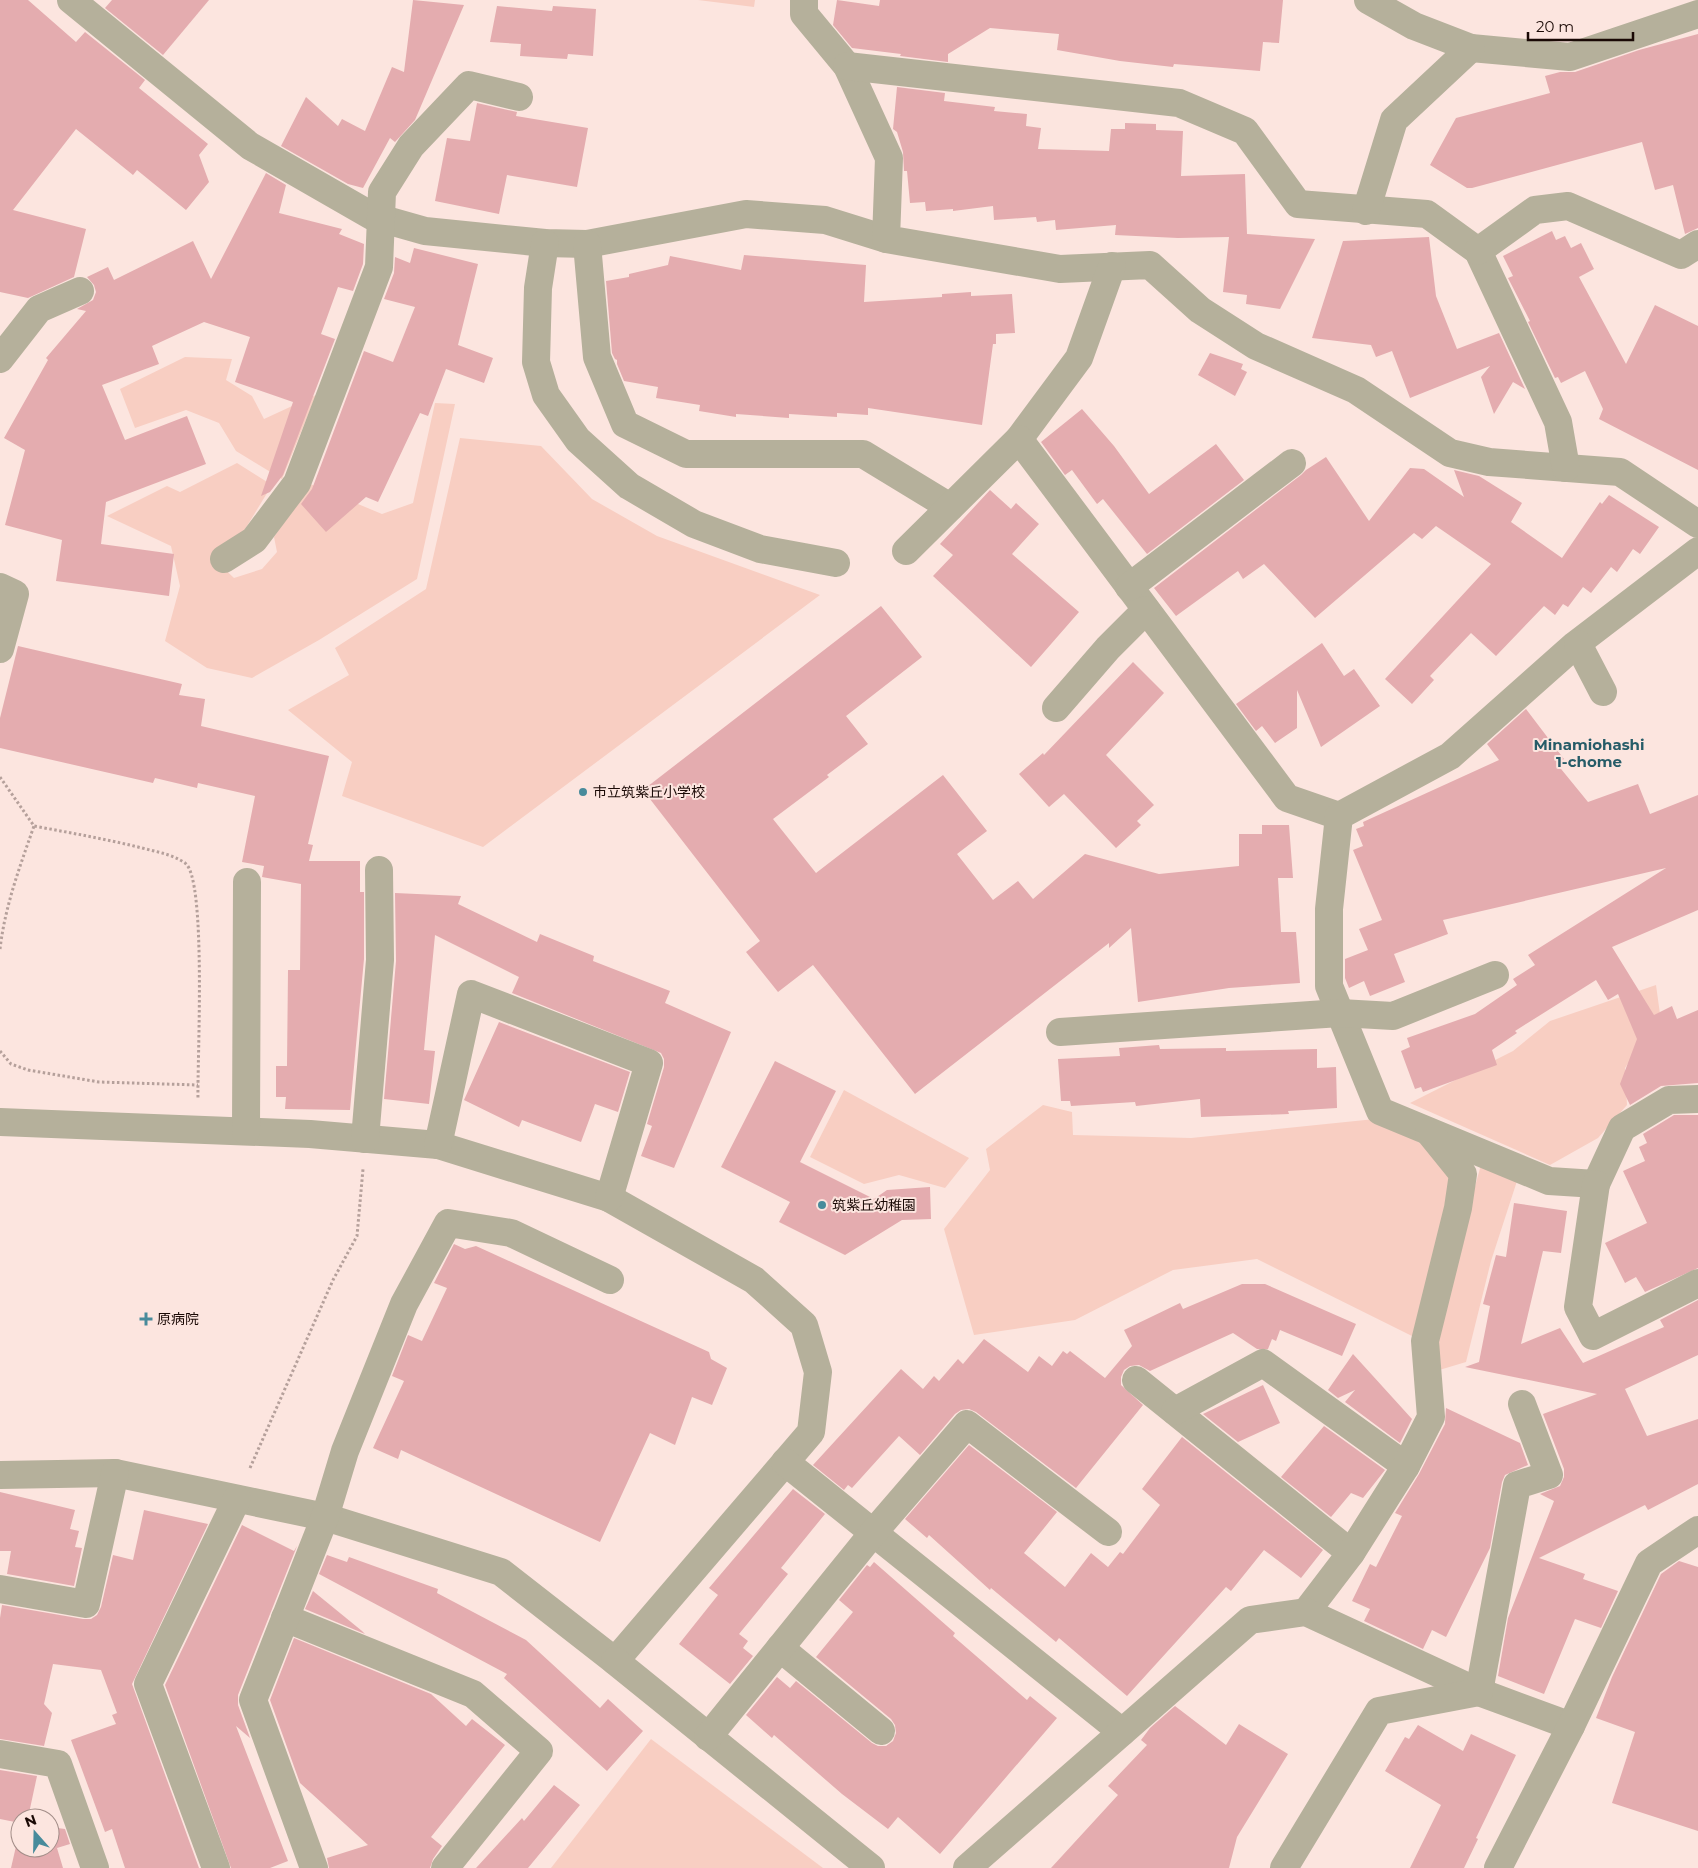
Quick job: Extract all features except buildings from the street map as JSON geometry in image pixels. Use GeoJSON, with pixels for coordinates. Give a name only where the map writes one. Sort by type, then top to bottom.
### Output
{"type":"FeatureCollection","features":[{"type":"Feature","properties":{"kind":"street"},"geometry":{"type":"LineString","coordinates":[[71,0],[250,146],[372,216],[425,231],[545,243],[587,244],[746,214],[825,220],[886,239],[1060,269],[1150,265],[1200,310],[1248,341],[1356,390],[1450,453],[1489,462],[1620,472],[1698,524]]}},
{"type":"Feature","properties":{"kind":"street"},"geometry":{"type":"LineString","coordinates":[[804,0],[804,14],[847,66],[889,158],[886,239]]}},
{"type":"Feature","properties":{"kind":"street"},"geometry":{"type":"LineString","coordinates":[[1368,0],[1414,26],[1472,48],[1570,57],[1698,14]]}},
{"type":"Feature","properties":{"kind":"street"},"geometry":{"type":"LineString","coordinates":[[1366,211],[1394,120],[1472,48]]}},
{"type":"Feature","properties":{"kind":"street"},"geometry":{"type":"LineString","coordinates":[[847,66],[1179,102],[1245,131],[1298,204],[1366,211],[1427,214],[1478,251],[1558,422],[1566,468]]}},
{"type":"Feature","properties":{"kind":"street"},"geometry":{"type":"LineString","coordinates":[[224,558],[254,540],[297,483],[379,267],[382,192],[410,146],[469,85],[519,97]]}},
{"type":"Feature","properties":{"kind":"street"},"geometry":{"type":"LineString","coordinates":[[1478,251],[1535,210],[1568,206],[1681,255],[1698,244]]}},
{"type":"Feature","properties":{"kind":"street"},"geometry":{"type":"LineString","coordinates":[[545,243],[538,288],[536,362],[546,395],[578,440],[629,486],[694,524],[760,549],[836,563]]}},
{"type":"Feature","properties":{"kind":"street"},"geometry":{"type":"LineString","coordinates":[[587,244],[597,357],[625,424],[686,454],[863,454],[950,508]]}},
{"type":"Feature","properties":{"kind":"street"},"geometry":{"type":"LineString","coordinates":[[906,551],[1019,439],[1079,358],[1112,266]]}},
{"type":"Feature","properties":{"kind":"street"},"geometry":{"type":"LineString","coordinates":[[0,359],[39,309],[80,291]]}},
{"type":"Feature","properties":{"kind":"street"},"geometry":{"type":"LineString","coordinates":[[1019,439],[1287,798],[1339,816],[1450,756],[1578,644],[1698,552]]}},
{"type":"Feature","properties":{"kind":"street"},"geometry":{"type":"LineString","coordinates":[[1129,587],[1292,463]]}},
{"type":"Feature","properties":{"kind":"street"},"geometry":{"type":"LineString","coordinates":[[0,587],[15,594],[0,649]]}},
{"type":"Feature","properties":{"kind":"street"},"geometry":{"type":"LineString","coordinates":[[1056,708],[1108,648],[1146,610]]}},
{"type":"Feature","properties":{"kind":"street"},"geometry":{"type":"LineString","coordinates":[[1578,644],[1603,692]]}},
{"type":"Feature","properties":{"kind":"street"},"geometry":{"type":"LineString","coordinates":[[1339,816],[1329,909],[1329,986],[1380,1111],[1549,1181],[1596,1184]]}},
{"type":"Feature","properties":{"kind":"street"},"geometry":{"type":"LineString","coordinates":[[365,1139],[380,960],[379,870]]}},
{"type":"Feature","properties":{"kind":"street"},"geometry":{"type":"LineString","coordinates":[[246,1131],[247,882]]}},
{"type":"Feature","properties":{"kind":"street"},"geometry":{"type":"LineString","coordinates":[[1060,1032],[1340,1013],[1393,1016],[1495,975]]}},
{"type":"Feature","properties":{"kind":"street"},"geometry":{"type":"LineString","coordinates":[[438,1145],[471,994],[649,1063],[609,1198]]}},
{"type":"Feature","properties":{"kind":"street"},"geometry":{"type":"LineString","coordinates":[[1698,1099],[1669,1100],[1622,1128],[1596,1184],[1578,1306],[1593,1336],[1698,1284]]}},
{"type":"Feature","properties":{"kind":"street"},"geometry":{"type":"LineString","coordinates":[[0,1122],[310,1134],[438,1145],[609,1198],[754,1280],[804,1325],[818,1372],[811,1432],[615,1661]]}},
{"type":"Feature","properties":{"kind":"street"},"geometry":{"type":"LineString","coordinates":[[1306,1612],[1351,1553],[1406,1466],[1431,1417],[1425,1341],[1458,1208],[1463,1174],[1428,1130]]}},
{"type":"Feature","properties":{"kind":"street"},"geometry":{"type":"LineString","coordinates":[[314,1868],[253,1700],[325,1517],[346,1452],[404,1304],[448,1223],[510,1233],[610,1280]]}},
{"type":"Feature","properties":{"kind":"street"},"geometry":{"type":"LineString","coordinates":[[1175,1410],[1263,1363],[1406,1466]]}},
{"type":"Feature","properties":{"kind":"street"},"geometry":{"type":"LineString","coordinates":[[1136,1380],[1351,1553]]}},
{"type":"Feature","properties":{"kind":"street"},"geometry":{"type":"LineString","coordinates":[[1479,1692],[1517,1485],[1549,1475],[1522,1404]]}},
{"type":"Feature","properties":{"kind":"street"},"geometry":{"type":"LineString","coordinates":[[708,1737],[873,1533],[967,1424],[1108,1532]]}},
{"type":"Feature","properties":{"kind":"street"},"geometry":{"type":"LineString","coordinates":[[785,1462],[1122,1732]]}},
{"type":"Feature","properties":{"kind":"street"},"geometry":{"type":"LineString","coordinates":[[0,1589],[86,1604],[115,1473]]}},
{"type":"Feature","properties":{"kind":"street"},"geometry":{"type":"LineString","coordinates":[[0,1475],[115,1473],[325,1517],[501,1572],[615,1661],[871,1868]]}},
{"type":"Feature","properties":{"kind":"street"},"geometry":{"type":"LineString","coordinates":[[216,1868],[148,1684],[236,1499]]}},
{"type":"Feature","properties":{"kind":"street"},"geometry":{"type":"LineString","coordinates":[[1498,1868],[1571,1726],[1649,1563],[1698,1530]]}},
{"type":"Feature","properties":{"kind":"street"},"geometry":{"type":"LineString","coordinates":[[967,1868],[1250,1620],[1306,1612],[1479,1692],[1571,1726]]}},
{"type":"Feature","properties":{"kind":"street"},"geometry":{"type":"LineString","coordinates":[[285,1618],[473,1694],[539,1751],[446,1868]]}},
{"type":"Feature","properties":{"kind":"street"},"geometry":{"type":"LineString","coordinates":[[780,1648],[880,1731]]}},
{"type":"Feature","properties":{"kind":"street"},"geometry":{"type":"LineString","coordinates":[[1284,1868],[1379,1711],[1479,1692]]}},
{"type":"Feature","properties":{"kind":"street"},"geometry":{"type":"LineString","coordinates":[[0,1754],[58,1764],[95,1868]]}},
{"type":"Feature","properties":{"kind":"path"},"geometry":{"type":"LineString","coordinates":[[0,777],[34,826],[105,839],[168,855],[187,864],[194,879],[199,961],[199,1129]]}},
{"type":"Feature","properties":{"kind":"path"},"geometry":{"type":"LineString","coordinates":[[0,949],[3,927],[15,883],[34,826]]}},
{"type":"Feature","properties":{"kind":"path"},"geometry":{"type":"LineString","coordinates":[[0,1051],[12,1064],[28,1070],[99,1082],[198,1085]]}},
{"type":"Feature","properties":{"kind":"path"},"geometry":{"type":"LineString","coordinates":[[236,1499],[333,1280],[358,1236],[365,1139]]}},
{"type":"Feature","properties":{"kind":"shaded area"},"geometry":{"type":"Polygon","coordinates":[[[698,0],[755,0],[754,7],[698,0]]]}},
{"type":"Feature","properties":{"kind":"shaded area"},"geometry":{"type":"Polygon","coordinates":[[[185,357],[232,359],[226,380],[252,396],[264,419],[316,395],[282,479],[236,451],[219,423],[186,410],[135,428],[120,389],[185,357]]]}},
{"type":"Feature","properties":{"kind":"shaded area"},"geometry":{"type":"Polygon","coordinates":[[[435,403],[455,404],[417,579],[319,640],[252,678],[207,668],[165,641],[180,586],[171,546],[107,516],[167,486],[180,492],[237,463],[272,485],[239,539],[213,558],[234,578],[262,569],[277,552],[274,537],[310,484],[382,514],[413,503],[435,403]]]}},
{"type":"Feature","properties":{"kind":"shaded area"},"geometry":{"type":"Polygon","coordinates":[[[460,438],[541,446],[592,499],[657,536],[820,595],[483,847],[342,796],[352,762],[288,710],[349,675],[335,648],[426,589],[460,438]]]}},
{"type":"Feature","properties":{"kind":"shaded area"},"geometry":{"type":"Polygon","coordinates":[[[1656,985],[1660,1014],[1625,1068],[1627,1105],[1598,1138],[1550,1165],[1410,1103],[1513,1051],[1550,1021],[1656,985]]]}},
{"type":"Feature","properties":{"kind":"shaded area"},"geometry":{"type":"Polygon","coordinates":[[[844,1090],[969,1158],[945,1188],[899,1175],[864,1184],[810,1157],[844,1090]]]}},
{"type":"Feature","properties":{"kind":"shaded area"},"geometry":{"type":"Polygon","coordinates":[[[1043,1105],[1072,1112],[1073,1135],[1191,1138],[1375,1119],[1439,1153],[1453,1182],[1416,1338],[1257,1259],[1173,1270],[1075,1320],[974,1335],[944,1229],[990,1170],[986,1149],[1043,1105]]]}},
{"type":"Feature","properties":{"kind":"shaded area"},"geometry":{"type":"Polygon","coordinates":[[[1481,1165],[1517,1181],[1491,1261],[1466,1362],[1436,1371],[1432,1340],[1481,1165]]]}},
{"type":"Feature","properties":{"kind":"shaded area"},"geometry":{"type":"Polygon","coordinates":[[[651,1739],[823,1868],[551,1868],[651,1739]]]}},
{"type":"Feature","properties":{"kind":"place","name":"市立筑紫丘小学校"},"geometry":{"type":"Point","coordinates":[583,792]}},
{"type":"Feature","properties":{"kind":"place","name":"筑紫丘幼稚園"},"geometry":{"type":"Point","coordinates":[822,1205]}},
{"type":"Feature","properties":{"kind":"place","name":"原病院"},"geometry":{"type":"Point","coordinates":[146,1319]}},
{"type":"Feature","properties":{"kind":"district","name":"Minamiohashi 1-chome"},"geometry":{"type":"Point","coordinates":[1589,752]}}]}
